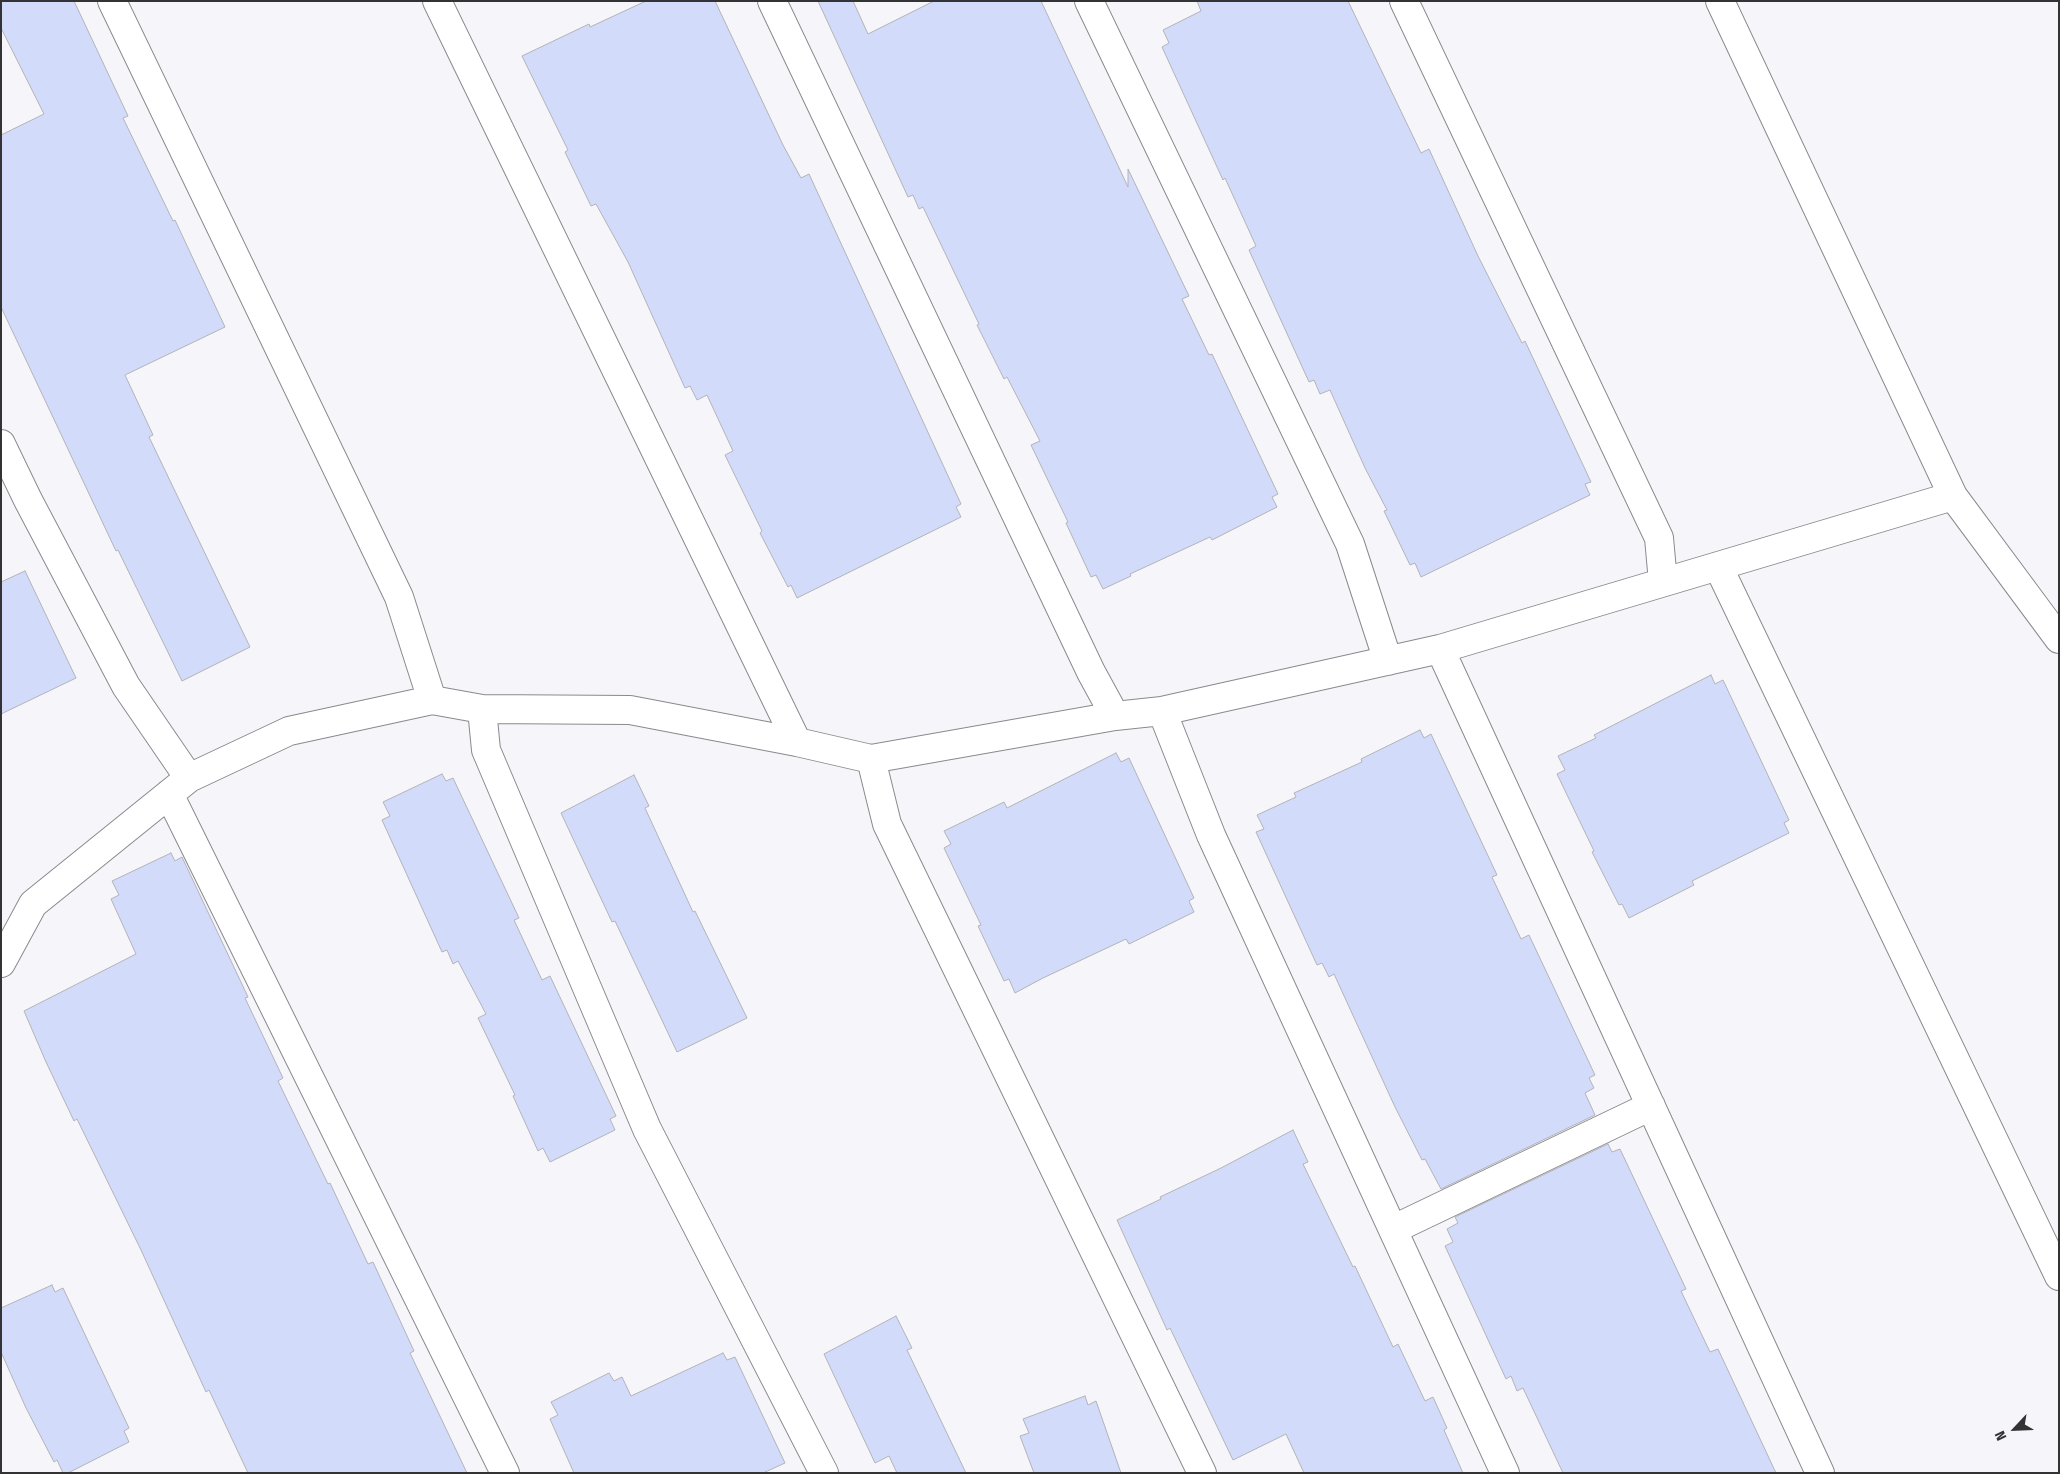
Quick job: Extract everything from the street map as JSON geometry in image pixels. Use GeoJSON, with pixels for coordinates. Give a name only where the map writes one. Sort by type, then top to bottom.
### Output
{"type":"FeatureCollection","features":[{"type":"Feature","properties":{"kind":"street"},"geometry":{"type":"LineString","coordinates":[[112,1],[399,597],[432,700]]}},
{"type":"Feature","properties":{"kind":"street"},"geometry":{"type":"LineString","coordinates":[[437,1],[797,742]]}},
{"type":"Feature","properties":{"kind":"street"},"geometry":{"type":"LineString","coordinates":[[772,1],[1091,672],[1115,716]]}},
{"type":"Feature","properties":{"kind":"street"},"geometry":{"type":"LineString","coordinates":[[1089,1],[1350,544],[1388,661]]}},
{"type":"Feature","properties":{"kind":"street"},"geometry":{"type":"LineString","coordinates":[[1404,1],[1658,538],[1663,582]]}},
{"type":"Feature","properties":{"kind":"street"},"geometry":{"type":"LineString","coordinates":[[1720,1],[1953,496],[2059,639]]}},
{"type":"Feature","properties":{"kind":"street"},"geometry":{"type":"LineString","coordinates":[[1,444],[28,500],[179,786],[505,1473]]}},
{"type":"Feature","properties":{"kind":"street"},"geometry":{"type":"LineString","coordinates":[[1,963],[33,904],[179,786],[289,731],[432,700],[482,709],[630,710],[797,742],[871,759],[1115,716],[1162,711],[1440,650],[1953,496]]}},
{"type":"Feature","properties":{"kind":"street"},"geometry":{"type":"LineString","coordinates":[[1718,566],[2059,1276]]}},
{"type":"Feature","properties":{"kind":"street"},"geometry":{"type":"LineString","coordinates":[[1440,650],[1820,1473]]}},
{"type":"Feature","properties":{"kind":"street"},"geometry":{"type":"LineString","coordinates":[[482,709],[486,750],[647,1129],[824,1473]]}},
{"type":"Feature","properties":{"kind":"street"},"geometry":{"type":"LineString","coordinates":[[1162,711],[1211,835],[1505,1473]]}},
{"type":"Feature","properties":{"kind":"street"},"geometry":{"type":"LineString","coordinates":[[871,759],[887,824],[1202,1473]]}},
{"type":"Feature","properties":{"kind":"street"},"geometry":{"type":"LineString","coordinates":[[1394,1229],[1651,1106]]}},
{"type":"Feature","properties":{"kind":"building"},"geometry":{"type":"Polygon","coordinates":[[[1,1],[74,1],[128,116],[123,118],[173,221],[175,220],[225,327],[125,375],[153,435],[149,437],[250,647],[182,681],[118,550],[116,551],[1,307],[1,135],[44,114],[1,28],[1,1]]]}},
{"type":"Feature","properties":{"kind":"building"},"geometry":{"type":"Polygon","coordinates":[[[646,1],[715,1],[783,145],[801,178],[809,174],[961,504],[956,507],[961,517],[797,598],[791,585],[788,587],[760,533],[762,531],[725,455],[733,451],[707,395],[697,400],[690,386],[685,388],[628,262],[596,204],[591,206],[565,152],[568,150],[522,56],[589,24],[590,27],[646,1]]]}},
{"type":"Feature","properties":{"kind":"building"},"geometry":{"type":"Polygon","coordinates":[[[818,1],[853,1],[868,34],[934,1],[1041,1],[1128,187],[1128,169],[1189,296],[1182,299],[1209,355],[1212,354],[1278,494],[1272,497],[1277,507],[1212,540],[1210,537],[1130,574],[1131,576],[1103,589],[1096,575],[1091,577],[1066,523],[1068,522],[1031,445],[1040,441],[1007,377],[1004,379],[977,325],[979,324],[923,207],[919,209],[913,195],[908,197],[818,1]]]}},
{"type":"Feature","properties":{"kind":"building"},"geometry":{"type":"Polygon","coordinates":[[[1197,1],[1348,1],[1421,153],[1429,149],[1478,256],[1522,343],[1525,341],[1591,482],[1585,484],[1590,495],[1421,577],[1415,563],[1410,565],[1384,511],[1387,510],[1365,468],[1330,390],[1320,394],[1314,380],[1309,382],[1249,250],[1256,246],[1225,178],[1223,180],[1162,47],[1169,43],[1163,30],[1201,11],[1197,1]]]}},
{"type":"Feature","properties":{"kind":"building"},"geometry":{"type":"Polygon","coordinates":[[[25,571],[76,678],[1,714],[1,582],[25,571]]]}},
{"type":"Feature","properties":{"kind":"building"},"geometry":{"type":"Polygon","coordinates":[[[1711,675],[1715,684],[1723,680],[1789,820],[1784,823],[1789,833],[1692,881],[1694,885],[1629,918],[1622,904],[1619,905],[1592,852],[1594,851],[1557,774],[1565,770],[1558,756],[1596,738],[1594,735],[1711,675]]]}},
{"type":"Feature","properties":{"kind":"building"},"geometry":{"type":"Polygon","coordinates":[[[1420,730],[1424,738],[1431,734],[1497,875],[1492,877],[1521,939],[1529,935],[1595,1075],[1589,1078],[1594,1088],[1585,1093],[1595,1115],[1441,1189],[1425,1159],[1422,1160],[1395,1107],[1334,974],[1329,977],[1322,963],[1317,965],[1256,832],[1264,829],[1257,815],[1296,797],[1294,793],[1362,762],[1361,759],[1420,730]]]}},
{"type":"Feature","properties":{"kind":"building"},"geometry":{"type":"Polygon","coordinates":[[[1116,753],[1121,762],[1129,758],[1194,898],[1189,901],[1194,912],[1129,944],[1126,939],[1015,993],[1009,979],[1004,981],[978,926],[981,925],[944,848],[951,844],[944,831],[1004,802],[1007,808],[1116,753]]]}},
{"type":"Feature","properties":{"kind":"building"},"geometry":{"type":"Polygon","coordinates":[[[442,774],[446,781],[453,778],[519,918],[514,920],[542,980],[550,976],[616,1116],[610,1119],[615,1130],[550,1162],[543,1148],[538,1151],[513,1096],[515,1095],[478,1018],[486,1014],[458,961],[453,964],[447,950],[442,952],[382,820],[390,816],[383,802],[442,774]]]}},
{"type":"Feature","properties":{"kind":"building"},"geometry":{"type":"Polygon","coordinates":[[[634,775],[649,806],[645,808],[693,912],[695,911],[747,1018],[677,1052],[615,921],[612,922],[561,813],[634,775]]]}},
{"type":"Feature","properties":{"kind":"building"},"geometry":{"type":"Polygon","coordinates":[[[171,853],[175,861],[182,857],[248,997],[245,998],[283,1078],[278,1081],[328,1184],[330,1183],[368,1264],[373,1262],[414,1351],[410,1353],[467,1473],[248,1473],[209,1390],[206,1392],[141,1250],[77,1119],[74,1121],[24,1011],[136,954],[111,899],[119,895],[112,881],[171,853]]]}},
{"type":"Feature","properties":{"kind":"building"},"geometry":{"type":"Polygon","coordinates":[[[1293,1130],[1308,1162],[1303,1164],[1353,1267],[1355,1266],[1393,1347],[1398,1344],[1425,1401],[1433,1397],[1447,1428],[1444,1430],[1463,1473],[1304,1473],[1286,1434],[1233,1460],[1170,1328],[1167,1330],[1117,1220],[1293,1130]]]}},
{"type":"Feature","properties":{"kind":"building"},"geometry":{"type":"Polygon","coordinates":[[[1608,1144],[1612,1152],[1620,1149],[1686,1289],[1681,1291],[1710,1352],[1718,1349],[1776,1473],[1563,1473],[1523,1388],[1517,1391],[1511,1376],[1506,1379],[1445,1246],[1453,1242],[1447,1229],[1458,1223],[1455,1217],[1608,1144]]]}},
{"type":"Feature","properties":{"kind":"building"},"geometry":{"type":"Polygon","coordinates":[[[52,1285],[55,1292],[63,1288],[129,1428],[124,1431],[129,1442],[68,1473],[63,1473],[57,1460],[54,1462],[26,1408],[1,1352],[1,1308],[52,1285]]]}},
{"type":"Feature","properties":{"kind":"building"},"geometry":{"type":"Polygon","coordinates":[[[896,1316],[912,1348],[907,1350],[966,1473],[897,1473],[889,1456],[875,1463],[824,1354],[896,1316]]]}},
{"type":"Feature","properties":{"kind":"building"},"geometry":{"type":"Polygon","coordinates":[[[723,1353],[727,1360],[735,1357],[785,1463],[763,1473],[574,1473],[550,1419],[558,1415],[551,1402],[609,1373],[614,1381],[622,1377],[631,1396],[723,1353]]]}},
{"type":"Feature","properties":{"kind":"building"},"geometry":{"type":"Polygon","coordinates":[[[1085,1396],[1088,1405],[1096,1401],[1121,1473],[1034,1473],[1020,1436],[1029,1433],[1023,1419],[1085,1396]]]}}]}
